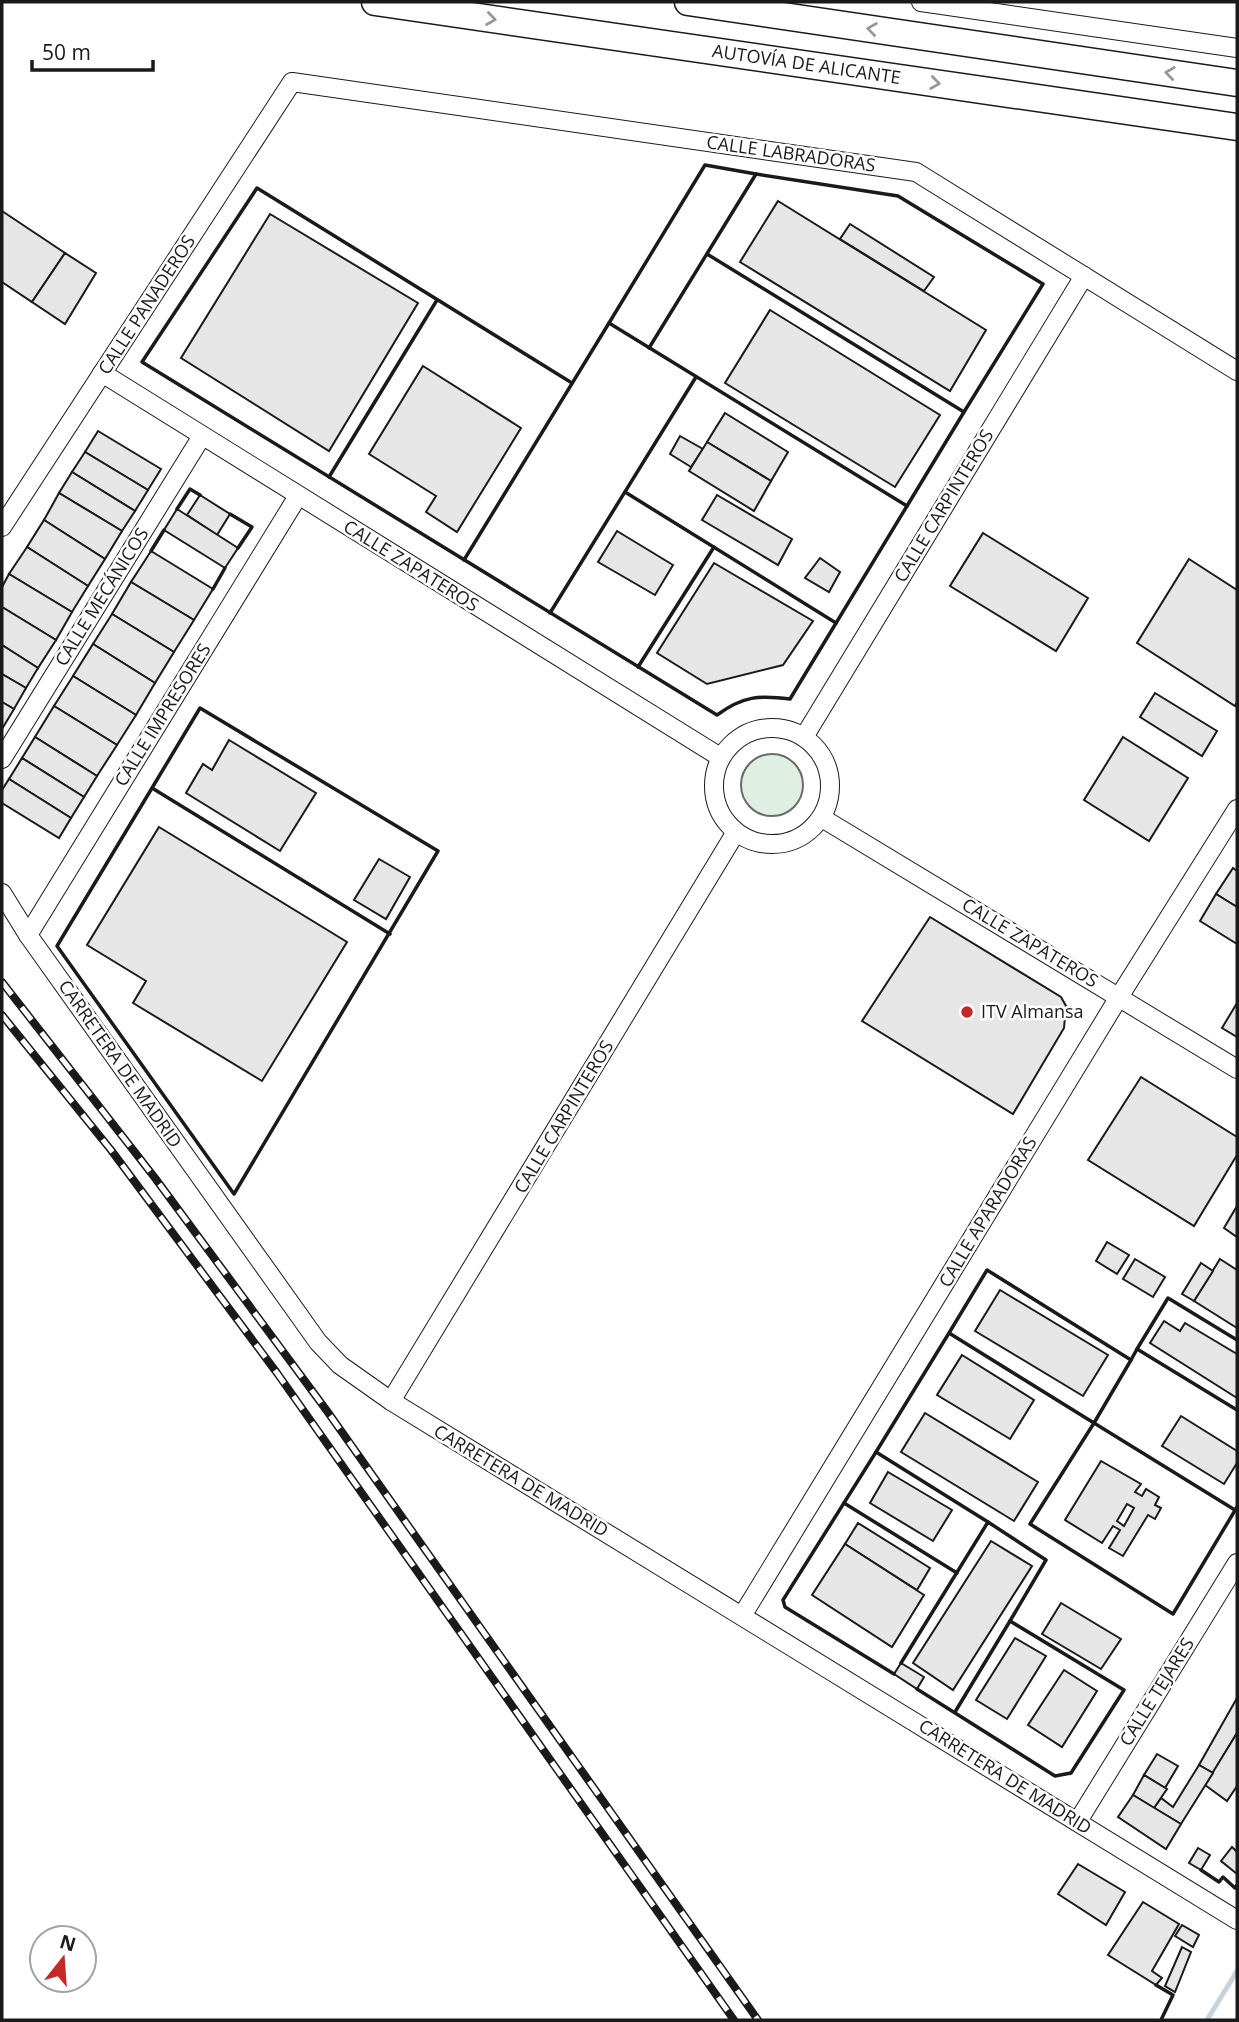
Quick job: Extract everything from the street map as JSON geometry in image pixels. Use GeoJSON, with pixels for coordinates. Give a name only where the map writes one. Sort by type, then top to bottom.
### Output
{"type":"FeatureCollection","features":[{"type":"Feature","properties":{"kind":"highway","name":"AUTOVÍA DE ALICANTE"},"geometry":{"type":"LineString","coordinates":[[375,2],[1237,127]]}},
{"type":"Feature","properties":{"kind":"highway"},"geometry":{"type":"LineString","coordinates":[[688,2],[1237,83]]}},
{"type":"Feature","properties":{"kind":"street"},"geometry":{"type":"LineString","coordinates":[[921,2],[1237,48]]}},
{"type":"Feature","properties":{"kind":"street","name":"CALLE LABRADORAS"},"geometry":{"type":"LineString","coordinates":[[292,82],[916,172],[1237,371]]}},
{"type":"Feature","properties":{"kind":"street","name":"CALLE PANADEROS"},"geometry":{"type":"LineString","coordinates":[[2,527],[292,82]]}},
{"type":"Feature","properties":{"kind":"street","name":"CALLE CARPINTEROS"},"geometry":{"type":"LineString","coordinates":[[804,737],[1084,276]]}},
{"type":"Feature","properties":{"kind":"street","name":"CALLE ZAPATEROS"},"geometry":{"type":"LineString","coordinates":[[102,373],[720,757]]}},
{"type":"Feature","properties":{"kind":"street","name":"CALLE MECÁNICOS"},"geometry":{"type":"LineString","coordinates":[[2,759],[202,436]]}},
{"type":"Feature","properties":{"kind":"street","name":"CALLE IMPRESORES"},"geometry":{"type":"LineString","coordinates":[[28,934],[298,496]]}},
{"type":"Feature","properties":{"kind":"street"},"geometry":{"type":"LineString","coordinates":[[769,727],[789,729],[804,737],[819,751],[828,766],[831,784],[829,801],[822,818],[809,832],[791,841],[772,845],[753,841],[736,832],[724,820],[716,806],[714,773],[720,757],[733,742],[750,731],[769,727]]}},
{"type":"Feature","properties":{"kind":"street","name":"CALLE APARADORAS"},"geometry":{"type":"LineString","coordinates":[[742,1616],[1119,997],[1237,809]]}},
{"type":"Feature","properties":{"kind":"street","name":"CALLE ZAPATEROS"},"geometry":{"type":"LineString","coordinates":[[822,818],[1237,1069]]}},
{"type":"Feature","properties":{"kind":"street","name":"CALLE CARPINTEROS"},"geometry":{"type":"LineString","coordinates":[[391,1401],[736,832]]}},
{"type":"Feature","properties":{"kind":"street","name":"CARRETERA DE MADRID"},"geometry":{"type":"LineString","coordinates":[[2,893],[28,934],[318,1342],[340,1365],[391,1401],[1237,1920]]}},
{"type":"Feature","properties":{"kind":"street","name":"CALLE TEJARES"},"geometry":{"type":"LineString","coordinates":[[1078,1822],[1237,1563]]}},
{"type":"Feature","properties":{"kind":"green space"},"geometry":{"type":"Polygon","coordinates":[[[766,754],[778,754],[794,763],[801,773],[801,797],[794,807],[778,816],[766,816],[755,811],[746,802],[741,791],[741,779],[746,768],[755,759],[766,754]]]}},
{"type":"Feature","properties":{"kind":"building"},"geometry":{"type":"Polygon","coordinates":[[[778,201],[986,330],[950,391],[740,262],[778,201]]]}},
{"type":"Feature","properties":{"kind":"building"},"geometry":{"type":"Polygon","coordinates":[[[2,211],[65,253],[32,302],[2,282],[2,211]]]}},
{"type":"Feature","properties":{"kind":"building"},"geometry":{"type":"Polygon","coordinates":[[[270,214],[418,303],[329,451],[181,358],[270,214]]]}},
{"type":"Feature","properties":{"kind":"building"},"geometry":{"type":"Polygon","coordinates":[[[850,224],[934,277],[924,291],[840,239],[850,224]]]}},
{"type":"Feature","properties":{"kind":"building"},"geometry":{"type":"Polygon","coordinates":[[[65,253],[96,273],[65,324],[32,302],[65,253]]]}},
{"type":"Feature","properties":{"kind":"building"},"geometry":{"type":"Polygon","coordinates":[[[770,310],[940,415],[895,487],[725,383],[770,310]]]}},
{"type":"Feature","properties":{"kind":"building"},"geometry":{"type":"Polygon","coordinates":[[[423,366],[521,428],[457,532],[426,512],[436,496],[369,454],[423,366]]]}},
{"type":"Feature","properties":{"kind":"building"},"geometry":{"type":"Polygon","coordinates":[[[725,413],[788,452],[771,481],[707,442],[725,413]]]}},
{"type":"Feature","properties":{"kind":"building"},"geometry":{"type":"Polygon","coordinates":[[[98,431],[161,469],[148,490],[85,452],[98,431]]]}},
{"type":"Feature","properties":{"kind":"building"},"geometry":{"type":"Polygon","coordinates":[[[680,436],[703,449],[691,467],[670,454],[680,436]]]}},
{"type":"Feature","properties":{"kind":"building"},"geometry":{"type":"Polygon","coordinates":[[[707,442],[771,481],[754,511],[689,471],[707,442]]]}},
{"type":"Feature","properties":{"kind":"building"},"geometry":{"type":"Polygon","coordinates":[[[85,452],[148,490],[135,511],[72,472],[85,452]]]}},
{"type":"Feature","properties":{"kind":"building"},"geometry":{"type":"Polygon","coordinates":[[[72,472],[135,511],[122,531],[59,493],[72,472]]]}},
{"type":"Feature","properties":{"kind":"building"},"geometry":{"type":"Polygon","coordinates":[[[59,493],[122,531],[105,559],[44,520],[59,493]]]}},
{"type":"Feature","properties":{"kind":"building"},"geometry":{"type":"Polygon","coordinates":[[[200,495],[230,514],[217,535],[187,515],[200,495]]]}},
{"type":"Feature","properties":{"kind":"building"},"geometry":{"type":"Polygon","coordinates":[[[717,495],[792,539],[778,565],[702,520],[717,495]]]}},
{"type":"Feature","properties":{"kind":"building"},"geometry":{"type":"Polygon","coordinates":[[[177,509],[238,548],[225,568],[164,530],[177,509]]]}},
{"type":"Feature","properties":{"kind":"building"},"geometry":{"type":"Polygon","coordinates":[[[44,520],[105,559],[88,586],[27,547],[44,520]]]}},
{"type":"Feature","properties":{"kind":"building"},"geometry":{"type":"Polygon","coordinates":[[[617,531],[673,565],[655,595],[598,562],[617,531]]]}},
{"type":"Feature","properties":{"kind":"building"},"geometry":{"type":"Polygon","coordinates":[[[983,533],[1088,598],[1056,651],[950,586],[983,533]]]}},
{"type":"Feature","properties":{"kind":"building"},"geometry":{"type":"Polygon","coordinates":[[[27,547],[88,586],[72,612],[9,574],[27,547]]]}},
{"type":"Feature","properties":{"kind":"building"},"geometry":{"type":"Polygon","coordinates":[[[151,551],[213,589],[194,620],[131,582],[151,551]]]}},
{"type":"Feature","properties":{"kind":"building"},"geometry":{"type":"Polygon","coordinates":[[[820,558],[840,572],[829,592],[805,578],[820,558]]]}},
{"type":"Feature","properties":{"kind":"building"},"geometry":{"type":"Polygon","coordinates":[[[1189,559],[1237,590],[1235,706],[1137,643],[1189,559]]]}},
{"type":"Feature","properties":{"kind":"building"},"geometry":{"type":"Polygon","coordinates":[[[714,563],[813,621],[783,665],[707,684],[657,653],[714,563]]]}},
{"type":"Feature","properties":{"kind":"building"},"geometry":{"type":"Polygon","coordinates":[[[9,574],[72,612],[56,640],[2,607],[2,587],[9,574]]]}},
{"type":"Feature","properties":{"kind":"building"},"geometry":{"type":"Polygon","coordinates":[[[131,582],[194,620],[174,652],[112,614],[131,582]]]}},
{"type":"Feature","properties":{"kind":"building"},"geometry":{"type":"Polygon","coordinates":[[[2,607],[56,640],[38,668],[2,645],[2,607]]]}},
{"type":"Feature","properties":{"kind":"building"},"geometry":{"type":"Polygon","coordinates":[[[112,614],[174,652],[155,683],[93,644],[112,614]]]}},
{"type":"Feature","properties":{"kind":"building"},"geometry":{"type":"Polygon","coordinates":[[[93,644],[155,683],[136,715],[73,676],[93,644]]]}},
{"type":"Feature","properties":{"kind":"building"},"geometry":{"type":"Polygon","coordinates":[[[2,645],[38,668],[26,688],[2,674],[2,645]]]}},
{"type":"Feature","properties":{"kind":"building"},"geometry":{"type":"Polygon","coordinates":[[[2,674],[26,688],[14,709],[2,702],[2,674]]]}},
{"type":"Feature","properties":{"kind":"building"},"geometry":{"type":"Polygon","coordinates":[[[73,676],[136,715],[117,745],[54,706],[73,676]]]}},
{"type":"Feature","properties":{"kind":"building"},"geometry":{"type":"Polygon","coordinates":[[[1155,693],[1217,731],[1202,756],[1140,717],[1155,693]]]}},
{"type":"Feature","properties":{"kind":"building"},"geometry":{"type":"Polygon","coordinates":[[[2,702],[14,709],[2,729],[2,702]]]}},
{"type":"Feature","properties":{"kind":"building"},"geometry":{"type":"Polygon","coordinates":[[[54,706],[117,745],[97,776],[35,737],[54,706]]]}},
{"type":"Feature","properties":{"kind":"building"},"geometry":{"type":"Polygon","coordinates":[[[35,737],[97,776],[84,797],[22,758],[35,737]]]}},
{"type":"Feature","properties":{"kind":"building"},"geometry":{"type":"Polygon","coordinates":[[[1123,737],[1188,778],[1149,841],[1084,800],[1123,737]]]}},
{"type":"Feature","properties":{"kind":"building"},"geometry":{"type":"Polygon","coordinates":[[[229,740],[316,793],[280,851],[186,793],[203,764],[212,770],[229,740]]]}},
{"type":"Feature","properties":{"kind":"building"},"geometry":{"type":"Polygon","coordinates":[[[22,758],[84,797],[71,818],[9,779],[22,758]]]}},
{"type":"Feature","properties":{"kind":"building"},"geometry":{"type":"Polygon","coordinates":[[[9,779],[71,818],[59,838],[2,803],[2,790],[9,779]]]}},
{"type":"Feature","properties":{"kind":"building"},"geometry":{"type":"Polygon","coordinates":[[[159,827],[347,942],[262,1081],[133,1003],[146,981],[87,945],[159,827]]]}},
{"type":"Feature","properties":{"kind":"building"},"geometry":{"type":"Polygon","coordinates":[[[379,859],[410,877],[386,919],[354,900],[379,859]]]}},
{"type":"Feature","properties":{"kind":"building"},"geometry":{"type":"Polygon","coordinates":[[[1233,868],[1237,871],[1237,907],[1216,894],[1233,868]]]}},
{"type":"Feature","properties":{"kind":"building"},"geometry":{"type":"Polygon","coordinates":[[[1216,894],[1237,907],[1237,944],[1200,921],[1216,894]]]}},
{"type":"Feature","properties":{"kind":"building","name":"ITV Almansa"},"geometry":{"type":"Polygon","coordinates":[[[930,917],[1061,997],[1066,1006],[1064,1028],[1013,1114],[862,1021],[930,917]]]}},
{"type":"Feature","properties":{"kind":"building"},"geometry":{"type":"Polygon","coordinates":[[[1237,1003],[1237,1037],[1222,1028],[1237,1003]]]}},
{"type":"Feature","properties":{"kind":"building"},"geometry":{"type":"Polygon","coordinates":[[[1141,1077],[1237,1137],[1237,1155],[1194,1226],[1088,1160],[1141,1077]]]}},
{"type":"Feature","properties":{"kind":"building"},"geometry":{"type":"Polygon","coordinates":[[[1237,1206],[1237,1237],[1224,1228],[1237,1206]]]}},
{"type":"Feature","properties":{"kind":"building"},"geometry":{"type":"Polygon","coordinates":[[[1107,1242],[1129,1255],[1117,1274],[1096,1261],[1107,1242]]]}},
{"type":"Feature","properties":{"kind":"building"},"geometry":{"type":"Polygon","coordinates":[[[1135,1259],[1165,1277],[1153,1297],[1123,1279],[1135,1259]]]}},
{"type":"Feature","properties":{"kind":"building"},"geometry":{"type":"Polygon","coordinates":[[[1220,1259],[1237,1270],[1237,1328],[1194,1301],[1220,1259]]]}},
{"type":"Feature","properties":{"kind":"building"},"geometry":{"type":"Polygon","coordinates":[[[1201,1263],[1213,1271],[1194,1301],[1182,1294],[1201,1263]]]}},
{"type":"Feature","properties":{"kind":"building"},"geometry":{"type":"Polygon","coordinates":[[[1000,1290],[1108,1355],[1083,1396],[975,1331],[1000,1290]]]}},
{"type":"Feature","properties":{"kind":"building"},"geometry":{"type":"Polygon","coordinates":[[[1164,1321],[1180,1331],[1185,1323],[1237,1354],[1237,1398],[1150,1343],[1164,1321]]]}},
{"type":"Feature","properties":{"kind":"building"},"geometry":{"type":"Polygon","coordinates":[[[962,1355],[1034,1400],[1010,1439],[937,1395],[962,1355]]]}},
{"type":"Feature","properties":{"kind":"building"},"geometry":{"type":"Polygon","coordinates":[[[925,1413],[1038,1482],[1014,1521],[901,1452],[925,1413]]]}},
{"type":"Feature","properties":{"kind":"building"},"geometry":{"type":"Polygon","coordinates":[[[1181,1416],[1237,1451],[1237,1463],[1224,1484],[1162,1446],[1181,1416]]]}},
{"type":"Feature","properties":{"kind":"building"},"geometry":{"type":"Polygon","coordinates":[[[1101,1461],[1141,1484],[1135,1492],[1142,1496],[1146,1489],[1159,1497],[1155,1505],[1161,1508],[1155,1519],[1148,1515],[1123,1556],[1109,1548],[1120,1530],[1113,1526],[1102,1543],[1065,1520],[1101,1461]],[[1127,1504],[1117,1521],[1124,1526],[1134,1508],[1127,1504]]]}},
{"type":"Feature","properties":{"kind":"building"},"geometry":{"type":"Polygon","coordinates":[[[888,1472],[952,1510],[933,1541],[870,1503],[888,1472]]]}},
{"type":"Feature","properties":{"kind":"building"},"geometry":{"type":"Polygon","coordinates":[[[858,1523],[930,1568],[917,1590],[845,1544],[858,1523]]]}},
{"type":"Feature","properties":{"kind":"building"},"geometry":{"type":"Polygon","coordinates":[[[991,1541],[1032,1566],[953,1690],[913,1663],[991,1541]]]}},
{"type":"Feature","properties":{"kind":"building"},"geometry":{"type":"Polygon","coordinates":[[[845,1544],[924,1595],[892,1647],[812,1595],[845,1544]]]}},
{"type":"Feature","properties":{"kind":"building"},"geometry":{"type":"Polygon","coordinates":[[[1061,1603],[1121,1639],[1101,1669],[1042,1634],[1061,1603]]]}},
{"type":"Feature","properties":{"kind":"building"},"geometry":{"type":"Polygon","coordinates":[[[1015,1638],[1046,1656],[1007,1719],[976,1700],[1015,1638]]]}},
{"type":"Feature","properties":{"kind":"building"},"geometry":{"type":"Polygon","coordinates":[[[901,1663],[924,1677],[917,1689],[894,1674],[901,1663]]]}},
{"type":"Feature","properties":{"kind":"building"},"geometry":{"type":"Polygon","coordinates":[[[1064,1670],[1097,1691],[1062,1747],[1028,1725],[1064,1670]]]}},
{"type":"Feature","properties":{"kind":"building"},"geometry":{"type":"Polygon","coordinates":[[[1237,1698],[1237,1733],[1213,1773],[1199,1765],[1237,1698]]]}},
{"type":"Feature","properties":{"kind":"building"},"geometry":{"type":"Polygon","coordinates":[[[1237,1733],[1237,1786],[1227,1801],[1205,1785],[1237,1733]]]}},
{"type":"Feature","properties":{"kind":"building"},"geometry":{"type":"Polygon","coordinates":[[[1157,1754],[1178,1766],[1165,1788],[1144,1775],[1157,1754]]]}},
{"type":"Feature","properties":{"kind":"building"},"geometry":{"type":"Polygon","coordinates":[[[1199,1765],[1213,1773],[1181,1824],[1154,1808],[1161,1798],[1173,1807],[1199,1765]]]}},
{"type":"Feature","properties":{"kind":"building"},"geometry":{"type":"Polygon","coordinates":[[[1144,1775],[1167,1789],[1154,1808],[1133,1795],[1144,1775]]]}},
{"type":"Feature","properties":{"kind":"building"},"geometry":{"type":"Polygon","coordinates":[[[1133,1795],[1181,1824],[1166,1849],[1118,1817],[1133,1795]]]}},
{"type":"Feature","properties":{"kind":"building"},"geometry":{"type":"Polygon","coordinates":[[[1232,1847],[1237,1852],[1237,1874],[1221,1861],[1232,1847]]]}},
{"type":"Feature","properties":{"kind":"building"},"geometry":{"type":"Polygon","coordinates":[[[1198,1848],[1210,1855],[1201,1870],[1189,1863],[1198,1848]]]}},
{"type":"Feature","properties":{"kind":"building"},"geometry":{"type":"Polygon","coordinates":[[[1078,1864],[1125,1892],[1106,1925],[1058,1894],[1078,1864]]]}},
{"type":"Feature","properties":{"kind":"building"},"geometry":{"type":"Polygon","coordinates":[[[1143,1902],[1179,1924],[1152,1971],[1162,1978],[1156,1985],[1108,1955],[1143,1902]]]}},
{"type":"Feature","properties":{"kind":"building"},"geometry":{"type":"Polygon","coordinates":[[[1182,1925],[1199,1935],[1193,1947],[1175,1936],[1182,1925]]]}},
{"type":"Feature","properties":{"kind":"building"},"geometry":{"type":"Polygon","coordinates":[[[1182,1947],[1191,1952],[1175,1992],[1165,1986],[1182,1947]]]}},
{"type":"Feature","properties":{"kind":"waterway"},"geometry":{"type":"LineString","coordinates":[[1207,2020],[1237,1971]]}},
{"type":"Feature","properties":{"kind":"railway"},"geometry":{"type":"LineString","coordinates":[[2,982],[155,1178],[327,1411],[758,2020]]}},
{"type":"Feature","properties":{"kind":"railway"},"geometry":{"type":"LineString","coordinates":[[2,1015],[111,1150],[277,1373],[734,2020]]}},
{"type":"Feature","properties":{"kind":"wall"},"geometry":{"type":"LineString","coordinates":[[756,174],[705,165],[609,323],[907,506],[964,412]]}},
{"type":"Feature","properties":{"kind":"wall"},"geometry":{"type":"LineString","coordinates":[[649,348],[756,174],[898,196],[1043,284],[964,412],[707,254]]}},
{"type":"Feature","properties":{"kind":"wall"},"geometry":{"type":"LineString","coordinates":[[572,383],[257,188],[142,362],[717,715],[752,698],[790,699],[907,506]]}},
{"type":"Feature","properties":{"kind":"wall"},"geometry":{"type":"LineString","coordinates":[[329,477],[437,300]]}},
{"type":"Feature","properties":{"kind":"wall"},"geometry":{"type":"LineString","coordinates":[[464,560],[609,323]]}},
{"type":"Feature","properties":{"kind":"wall"},"geometry":{"type":"LineString","coordinates":[[550,613],[696,377]]}},
{"type":"Feature","properties":{"kind":"wall"},"geometry":{"type":"LineString","coordinates":[[177,509],[190,489],[200,495]]}},
{"type":"Feature","properties":{"kind":"wall"},"geometry":{"type":"LineString","coordinates":[[625,492],[836,623]]}},
{"type":"Feature","properties":{"kind":"wall"},"geometry":{"type":"LineString","coordinates":[[230,514],[252,527],[238,548]]}},
{"type":"Feature","properties":{"kind":"wall"},"geometry":{"type":"LineString","coordinates":[[151,551],[164,530]]}},
{"type":"Feature","properties":{"kind":"wall"},"geometry":{"type":"LineString","coordinates":[[638,667],[714,547]]}},
{"type":"Feature","properties":{"kind":"wall"},"geometry":{"type":"LineString","coordinates":[[213,589],[225,568]]}},
{"type":"Feature","properties":{"kind":"wall"},"geometry":{"type":"LineString","coordinates":[[152,788],[200,708],[438,851],[234,1194],[57,946],[152,788],[390,934]]}},
{"type":"Feature","properties":{"kind":"wall"},"geometry":{"type":"LineString","coordinates":[[949,1333],[987,1270],[1131,1360],[1094,1423],[949,1333],[876,1452],[988,1522]]}},
{"type":"Feature","properties":{"kind":"wall"},"geometry":{"type":"LineString","coordinates":[[1137,1349],[1168,1298],[1237,1340]]}},
{"type":"Feature","properties":{"kind":"wall"},"geometry":{"type":"LineString","coordinates":[[1131,1360],[1137,1349],[1237,1410]]}},
{"type":"Feature","properties":{"kind":"wall"},"geometry":{"type":"LineString","coordinates":[[1235,1510],[1094,1423],[1030,1524],[1173,1614],[1237,1507]]}},
{"type":"Feature","properties":{"kind":"wall"},"geometry":{"type":"LineString","coordinates":[[876,1452],[783,1600],[785,1607],[894,1674]]}},
{"type":"Feature","properties":{"kind":"wall"},"geometry":{"type":"LineString","coordinates":[[844,1503],[957,1573]]}},
{"type":"Feature","properties":{"kind":"wall"},"geometry":{"type":"LineString","coordinates":[[901,1663],[988,1522],[1046,1560],[1010,1621]]}},
{"type":"Feature","properties":{"kind":"wall"},"geometry":{"type":"LineString","coordinates":[[917,1689],[1055,1776],[1071,1773],[1124,1690],[1010,1621],[955,1712]]}},
{"type":"Feature","properties":{"kind":"wall"},"geometry":{"type":"LineString","coordinates":[[1201,1870],[1219,1882],[1223,1877],[1235,1888],[1237,1885]]}},
{"type":"Feature","properties":{"kind":"wall"},"geometry":{"type":"LineString","coordinates":[[1156,1985],[1173,1995],[1161,2020]]}},
{"type":"Feature","properties":{"kind":"place","name":"ITV Almansa"},"geometry":{"type":"Point","coordinates":[967,1012]}}]}
